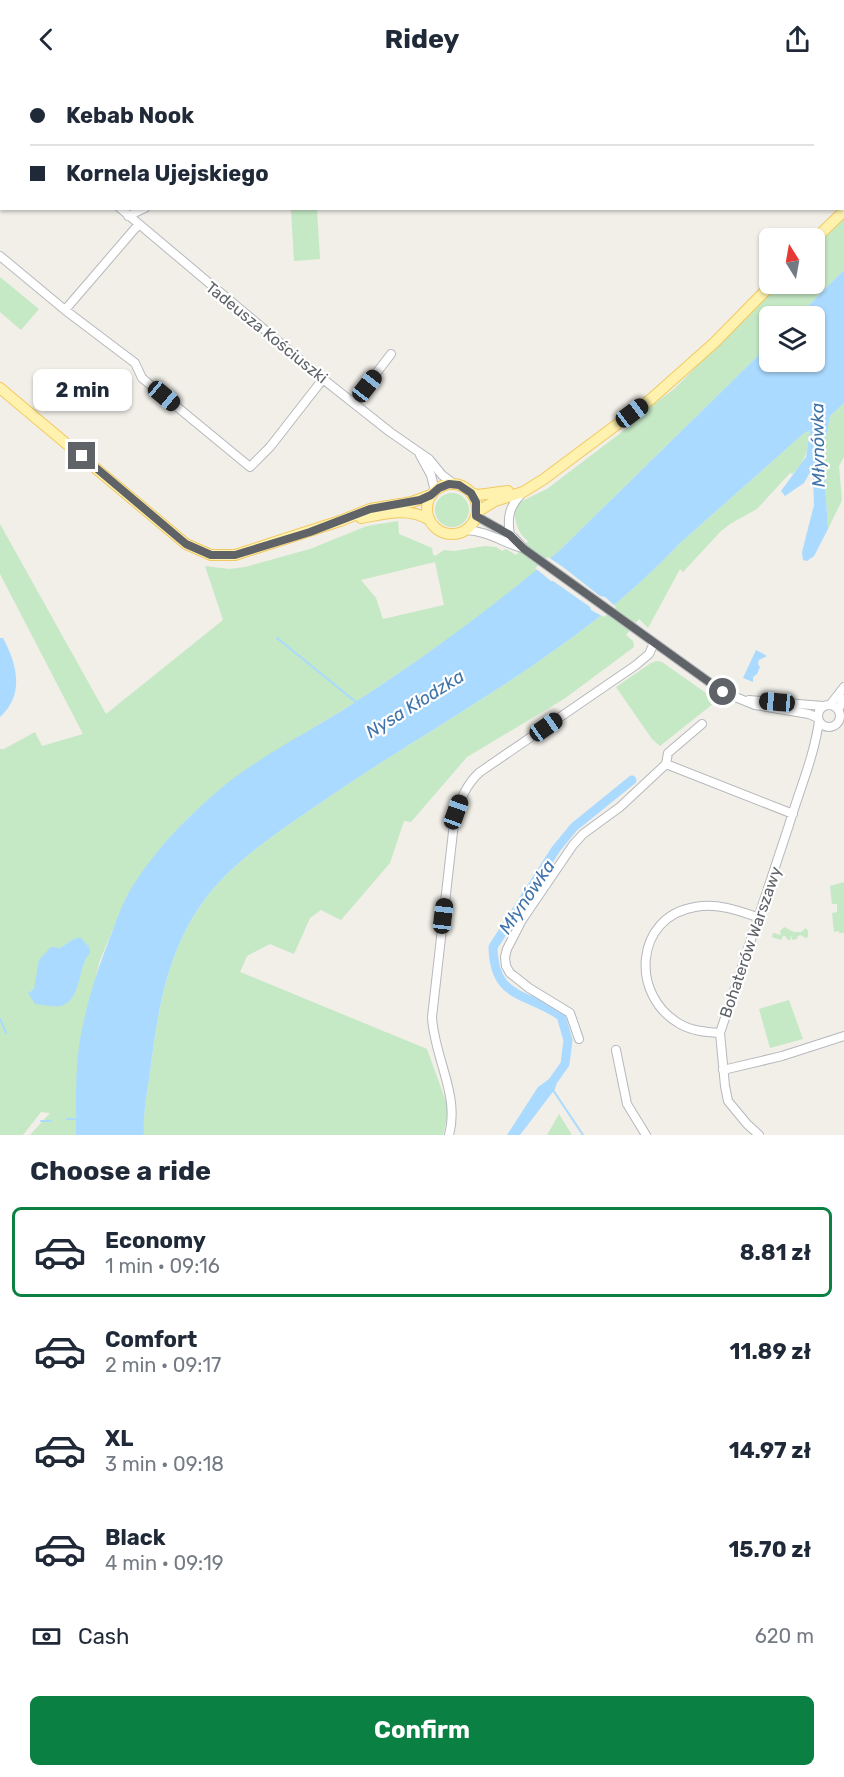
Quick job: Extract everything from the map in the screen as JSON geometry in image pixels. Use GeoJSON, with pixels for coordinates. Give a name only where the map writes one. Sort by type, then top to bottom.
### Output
{"type":"FeatureCollection","features":[{"type":"Feature","properties":{"kind":"main road"},"geometry":{"type":"LineString","coordinates":[[825,229],[844,211]]}},
{"type":"Feature","properties":{"kind":"main road"},"geometry":{"type":"LineString","coordinates":[[340,521],[401,512],[422,515],[443,533],[451,535],[466,530],[476,514],[495,501],[523,492],[554,472],[676,379],[762,294]]}},
{"type":"Feature","properties":{"kind":"main road"},"geometry":{"type":"LineString","coordinates":[[0,388],[186,544],[218,556],[235,555],[370,509],[412,502],[433,493],[444,485],[454,484],[478,495],[499,494],[534,485]]}},
{"type":"Feature","properties":{"kind":"main road"},"geometry":{"type":"LineString","coordinates":[[428,519],[427,504],[433,493]]}},
{"type":"Feature","properties":{"kind":"main road"},"geometry":{"type":"LineString","coordinates":[[471,493],[476,502],[476,514]]}},
{"type":"Feature","properties":{"kind":"street","name":"Tadeusza Kościuszki"},"geometry":{"type":"LineString","coordinates":[[122,210],[323,379],[418,453],[429,459],[442,476],[454,484]]}},
{"type":"Feature","properties":{"kind":"street"},"geometry":{"type":"LineString","coordinates":[[128,216],[141,210]]}},
{"type":"Feature","properties":{"kind":"street"},"geometry":{"type":"LineString","coordinates":[[65,309],[138,225]]}},
{"type":"Feature","properties":{"kind":"street"},"geometry":{"type":"LineString","coordinates":[[0,256],[135,363],[142,378],[250,467],[258,461],[323,379]]}},
{"type":"Feature","properties":{"kind":"street"},"geometry":{"type":"LineString","coordinates":[[354,402],[391,354]]}},
{"type":"Feature","properties":{"kind":"street","name":"Tadeusza Kościuszki"},"geometry":{"type":"LineString","coordinates":[[418,453],[431,475],[433,493]]}},
{"type":"Feature","properties":{"kind":"street"},"geometry":{"type":"LineString","coordinates":[[510,535],[509,510],[523,492]]}},
{"type":"Feature","properties":{"kind":"street"},"geometry":{"type":"LineString","coordinates":[[476,514],[510,535],[519,546]]}},
{"type":"Feature","properties":{"kind":"street"},"geometry":{"type":"LineString","coordinates":[[466,530],[482,531],[519,546],[723,692],[742,700],[755,705],[809,714],[836,725],[835,710],[844,687]]}},
{"type":"Feature","properties":{"kind":"street"},"geometry":{"type":"LineString","coordinates":[[449,1135],[452,1105],[435,1042],[432,1017],[454,823],[462,797],[472,778],[636,665],[649,654],[654,644]]}},
{"type":"Feature","properties":{"kind":"street"},"geometry":{"type":"LineString","coordinates":[[835,710],[844,699]]}},
{"type":"Feature","properties":{"kind":"street"},"geometry":{"type":"LineString","coordinates":[[742,700],[835,710]]}},
{"type":"Feature","properties":{"kind":"street","name":"Bohaterów Warszawy"},"geometry":{"type":"LineString","coordinates":[[759,1135],[728,1101],[720,1033],[816,742],[819,712],[835,710]]}},
{"type":"Feature","properties":{"kind":"street"},"geometry":{"type":"LineString","coordinates":[[579,1039],[570,1013],[510,973],[506,966],[507,948],[522,920],[573,845],[583,834],[620,807],[666,764],[668,753],[702,724]]}},
{"type":"Feature","properties":{"kind":"street","name":"Bohaterów Warszawy"},"geometry":{"type":"LineString","coordinates":[[816,742],[836,725]]}},
{"type":"Feature","properties":{"kind":"street"},"geometry":{"type":"LineString","coordinates":[[666,764],[793,814]]}},
{"type":"Feature","properties":{"kind":"street"},"geometry":{"type":"LineString","coordinates":[[720,1033],[686,1027],[662,1011],[653,998],[645,975],[648,947],[654,933],[663,922],[693,907],[727,907],[758,917]]}},
{"type":"Feature","properties":{"kind":"street"},"geometry":{"type":"LineString","coordinates":[[723,1070],[782,1056],[844,1036]]}},
{"type":"Feature","properties":{"kind":"street"},"geometry":{"type":"LineString","coordinates":[[616,1050],[627,1104],[646,1135]]}},
{"type":"Feature","properties":{"kind":"green space"},"geometry":{"type":"Polygon","coordinates":[[[291,210],[317,210],[320,259],[294,261],[291,210]]]}},
{"type":"Feature","properties":{"kind":"green space"},"geometry":{"type":"Polygon","coordinates":[[[844,218],[844,270],[825,289],[825,238],[844,218]]]}},
{"type":"Feature","properties":{"kind":"green space"},"geometry":{"type":"Polygon","coordinates":[[[0,277],[39,309],[21,330],[0,312],[0,277]]]}},
{"type":"Feature","properties":{"kind":"green space"},"geometry":{"type":"Polygon","coordinates":[[[769,294],[820,294],[808,306],[759,306],[759,355],[560,550],[526,580],[455,635],[356,702],[250,767],[189,817],[168,840],[127,896],[100,960],[80,1042],[76,1135],[30,1135],[50,1113],[41,1112],[23,1135],[0,1135],[0,749],[35,732],[42,746],[83,734],[0,574],[0,524],[106,714],[223,620],[205,566],[229,569],[245,567],[310,549],[367,526],[398,521],[399,534],[432,548],[435,556],[444,550],[454,551],[485,546],[496,547],[502,551],[506,549],[516,555],[528,541],[519,530],[513,511],[520,502],[547,489],[674,389],[769,294]],[[435,562],[361,580],[376,598],[383,619],[444,605],[435,562]],[[72,940],[55,949],[34,989],[28,993],[80,976],[85,959],[72,940]]]}},
{"type":"Feature","properties":{"kind":"green space"},"geometry":{"type":"Polygon","coordinates":[[[844,403],[844,457],[839,466],[842,500],[828,529],[823,453],[830,416],[844,403]]]}},
{"type":"Feature","properties":{"kind":"green space"},"geometry":{"type":"Polygon","coordinates":[[[810,430],[806,454],[798,468],[793,474],[790,473],[757,509],[730,524],[683,572],[680,569],[648,628],[639,619],[626,635],[633,641],[634,647],[564,699],[467,757],[411,822],[404,821],[390,863],[341,920],[321,910],[310,918],[294,954],[270,944],[247,956],[240,972],[427,1049],[449,1110],[443,1135],[144,1135],[153,1048],[167,978],[174,956],[195,914],[221,880],[266,841],[298,818],[556,650],[640,583],[678,545],[810,430]]]}},
{"type":"Feature","properties":{"kind":"green space"},"geometry":{"type":"Polygon","coordinates":[[[452,493],[464,498],[469,510],[464,522],[452,527],[440,522],[435,510],[440,498],[452,493]]]}},
{"type":"Feature","properties":{"kind":"green space"},"geometry":{"type":"Polygon","coordinates":[[[656,661],[662,662],[706,693],[714,703],[660,746],[652,739],[616,687],[656,661]]]}},
{"type":"Feature","properties":{"kind":"green space"},"geometry":{"type":"Polygon","coordinates":[[[844,882],[844,933],[839,933],[839,931],[834,932],[832,913],[837,912],[837,904],[832,904],[830,886],[844,882]]]}},
{"type":"Feature","properties":{"kind":"green space"},"geometry":{"type":"Polygon","coordinates":[[[784,927],[794,932],[801,932],[806,928],[808,937],[801,935],[792,940],[791,935],[790,940],[783,936],[781,940],[772,937],[773,933],[781,935],[780,931],[784,927]]]}},
{"type":"Feature","properties":{"kind":"green space"},"geometry":{"type":"Polygon","coordinates":[[[789,1000],[803,1039],[770,1048],[759,1009],[789,1000]]]}},
{"type":"Feature","properties":{"kind":"green space"},"geometry":{"type":"Polygon","coordinates":[[[559,1114],[572,1135],[547,1135],[559,1114]]]}},
{"type":"Feature","properties":{"kind":"water","name":"Nysa Kłodzka"},"geometry":{"type":"Polygon","coordinates":[[[844,270],[844,403],[830,416],[823,453],[828,529],[814,556],[807,561],[803,560],[802,552],[814,505],[813,478],[809,474],[804,483],[785,496],[781,491],[806,457],[810,430],[678,545],[640,583],[556,650],[329,797],[266,841],[235,866],[209,894],[195,914],[174,956],[157,1024],[144,1119],[144,1135],[76,1135],[78,1052],[85,1015],[96,977],[128,894],[147,865],[169,838],[207,800],[236,776],[410,666],[536,570],[560,550],[759,355],[759,372],[825,372],[825,306],[808,306],[820,294],[825,294],[825,289],[844,270]]]}},
{"type":"Feature","properties":{"kind":"water"},"geometry":{"type":"Polygon","coordinates":[[[0,638],[3,638],[12,658],[16,689],[8,708],[0,717],[0,638]]]}},
{"type":"Feature","properties":{"kind":"water"},"geometry":{"type":"Polygon","coordinates":[[[756,650],[767,656],[759,660],[760,667],[753,677],[753,682],[743,678],[756,650]]]}},
{"type":"Feature","properties":{"kind":"water"},"geometry":{"type":"Polygon","coordinates":[[[80,937],[89,947],[90,953],[72,998],[60,1006],[35,1004],[28,993],[34,989],[39,960],[51,947],[60,948],[80,937]]]}},
{"type":"Feature","properties":{"kind":"water"},"geometry":{"type":"Polygon","coordinates":[[[552,1077],[557,1082],[555,1089],[520,1135],[507,1135],[538,1087],[552,1077]]]}},
{"type":"Feature","properties":{"kind":"pier"},"geometry":{"type":"Polygon","coordinates":[[[548,557],[616,607],[604,617],[551,581],[535,568],[548,557]]]}},
{"type":"Feature","properties":{"kind":"waterway"},"geometry":{"type":"LineString","coordinates":[[277,638],[356,702]]}},
{"type":"Feature","properties":{"kind":"waterway","name":"Młynówka"},"geometry":{"type":"LineString","coordinates":[[548,1088],[565,1064],[568,1040],[561,1016],[505,985],[495,964],[493,947],[556,849],[574,827],[632,780]]}},
{"type":"Feature","properties":{"kind":"waterway"},"geometry":{"type":"LineString","coordinates":[[0,1019],[6,1033]]}},
{"type":"Feature","properties":{"kind":"waterway"},"geometry":{"type":"LineString","coordinates":[[553,1090],[583,1135]]}},
{"type":"Feature","properties":{"kind":"waterway"},"geometry":{"type":"LineString","coordinates":[[67,1119],[79,1119]]}},
{"type":"Feature","properties":{"kind":"waterway"},"geometry":{"type":"LineString","coordinates":[[41,1121],[51,1121]]}},
{"type":"Feature","properties":{"kind":"route"},"geometry":{"type":"LineString","coordinates":[[82,456],[186,544],[218,556],[246,553],[370,509],[420,500],[444,485],[459,485],[474,497],[477,506],[476,516],[513,537],[524,549],[723,692]]}}]}
